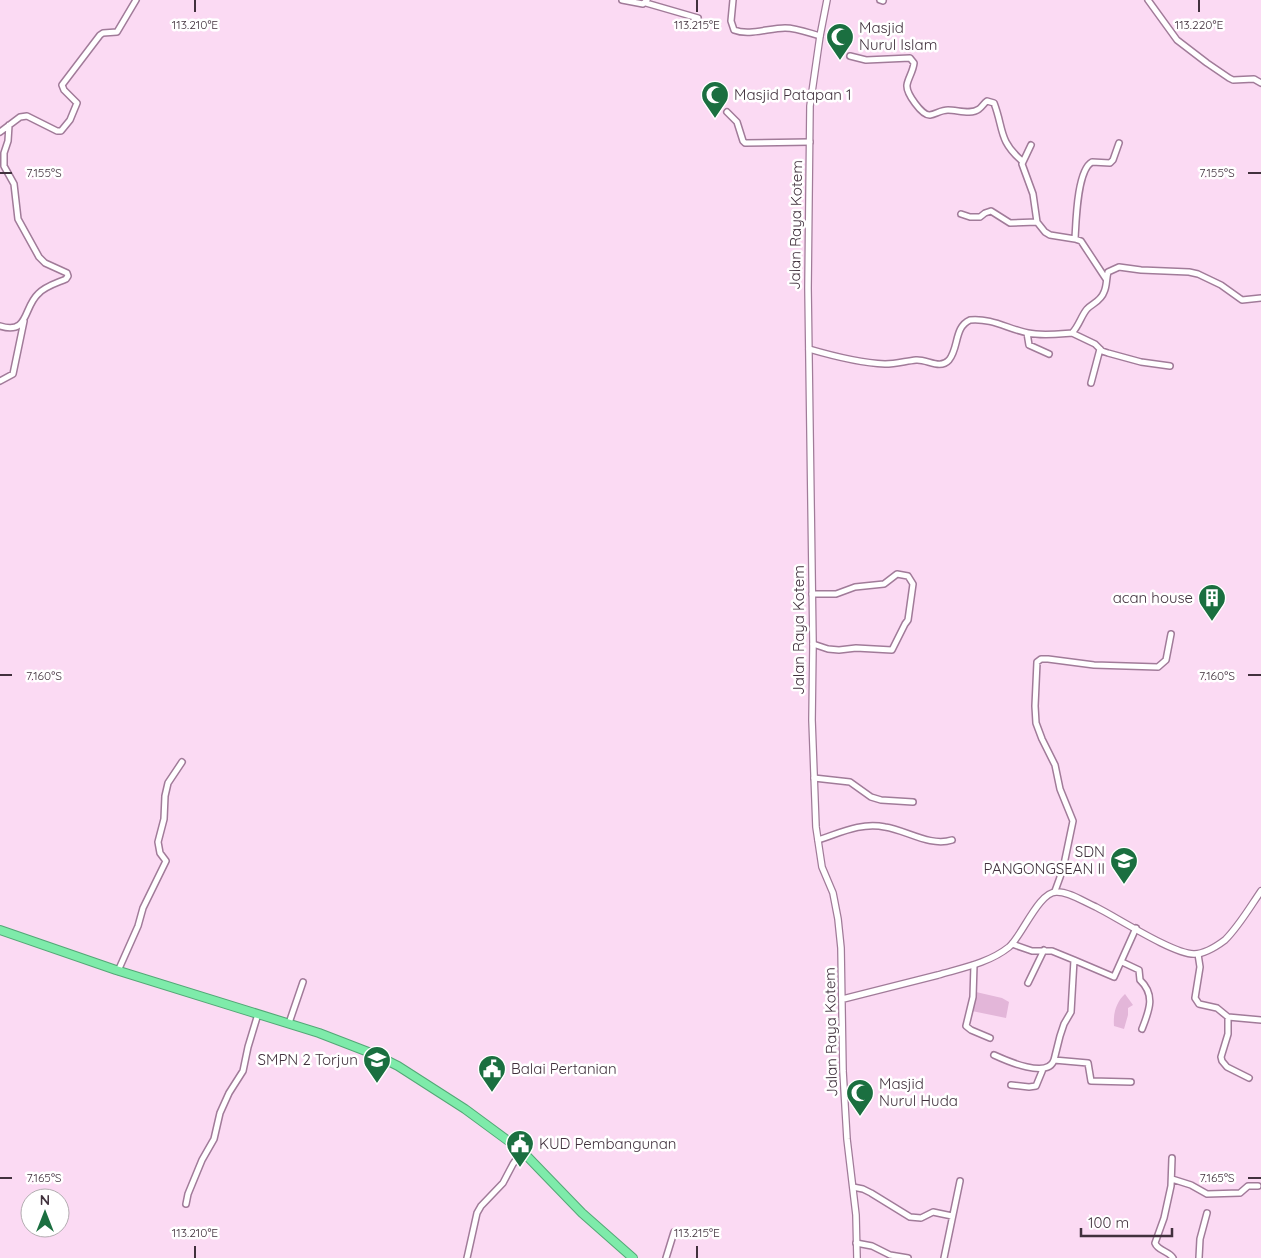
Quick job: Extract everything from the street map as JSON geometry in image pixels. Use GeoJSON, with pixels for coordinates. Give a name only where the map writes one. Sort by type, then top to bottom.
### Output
{"type":"FeatureCollection","features":[{"type":"Feature","properties":{"kind":"highway"},"geometry":{"type":"LineString","coordinates":[[0,930],[118,971],[344,1041],[384,1058],[465,1109],[522,1151],[582,1213],[633,1258]]}},
{"type":"Feature","properties":{"kind":"street"},"geometry":{"type":"LineString","coordinates":[[0,132],[20,116],[27,116],[61,131],[70,120],[77,103],[64,90],[62,85],[100,34],[117,32],[136,0]]}},
{"type":"Feature","properties":{"kind":"street"},"geometry":{"type":"LineString","coordinates":[[622,0],[639,4],[647,1],[698,18]]}},
{"type":"Feature","properties":{"kind":"street"},"geometry":{"type":"LineString","coordinates":[[733,0],[731,21],[734,30],[739,32],[788,28],[820,36]]}},
{"type":"Feature","properties":{"kind":"street","name":"Jalan Raya Kotem"},"geometry":{"type":"LineString","coordinates":[[827,0],[810,106],[808,288],[812,720],[815,819],[822,867],[833,893],[838,919],[843,971],[844,1079],[857,1258]]}},
{"type":"Feature","properties":{"kind":"street"},"geometry":{"type":"LineString","coordinates":[[1148,0],[1176,40],[1207,63],[1233,80],[1254,78],[1261,83]]}},
{"type":"Feature","properties":{"kind":"street"},"geometry":{"type":"LineString","coordinates":[[850,56],[866,60],[910,58],[914,63],[907,85],[908,90],[916,104],[926,114],[930,115],[946,110],[974,111],[980,109],[987,101],[994,103],[1004,140],[1008,147],[1022,161]]}},
{"type":"Feature","properties":{"kind":"street"},"geometry":{"type":"LineString","coordinates":[[727,112],[737,122],[745,142],[810,142]]}},
{"type":"Feature","properties":{"kind":"street"},"geometry":{"type":"LineString","coordinates":[[0,380],[13,374],[24,320],[34,298],[47,287],[66,279],[68,276],[66,273],[45,263],[39,257],[18,220],[14,184],[4,166],[4,153],[8,140],[9,125]]}},
{"type":"Feature","properties":{"kind":"street"},"geometry":{"type":"LineString","coordinates":[[1075,239],[1077,204],[1087,167],[1092,162],[1110,163],[1113,160],[1119,143]]}},
{"type":"Feature","properties":{"kind":"street"},"geometry":{"type":"LineString","coordinates":[[1031,145],[1022,161],[1023,170],[1034,194],[1037,222],[1050,235],[1081,241],[1106,279]]}},
{"type":"Feature","properties":{"kind":"street"},"geometry":{"type":"LineString","coordinates":[[961,214],[970,217],[980,217],[991,211],[1010,222],[1037,222]]}},
{"type":"Feature","properties":{"kind":"street"},"geometry":{"type":"LineString","coordinates":[[1072,333],[1086,311],[1093,303],[1101,299],[1105,292],[1108,272],[1113,268],[1190,272],[1221,285],[1242,300],[1261,298]]}},
{"type":"Feature","properties":{"kind":"street"},"geometry":{"type":"LineString","coordinates":[[0,326],[13,328],[24,320]]}},
{"type":"Feature","properties":{"kind":"street"},"geometry":{"type":"LineString","coordinates":[[809,349],[834,356],[879,363],[916,360],[944,364],[950,359],[957,345],[961,327],[970,320],[998,322],[1027,333],[1072,333],[1108,353],[1141,362],[1170,366]]}},
{"type":"Feature","properties":{"kind":"street"},"geometry":{"type":"LineString","coordinates":[[1027,333],[1029,345],[1049,354]]}},
{"type":"Feature","properties":{"kind":"street"},"geometry":{"type":"LineString","coordinates":[[1091,383],[1100,349]]}},
{"type":"Feature","properties":{"kind":"street"},"geometry":{"type":"LineString","coordinates":[[812,594],[836,594],[855,587],[884,584],[897,574],[908,576],[913,584],[908,620],[892,650],[856,648],[839,650],[812,644]]}},
{"type":"Feature","properties":{"kind":"street"},"geometry":{"type":"LineString","coordinates":[[1056,891],[1063,870],[1073,821],[1060,789],[1055,765],[1036,723],[1037,662],[1041,659],[1048,659],[1094,665],[1158,667],[1166,660],[1171,634]]}},
{"type":"Feature","properties":{"kind":"street"},"geometry":{"type":"LineString","coordinates":[[118,971],[138,926],[143,908],[166,862],[160,853],[158,842],[164,818],[165,796],[168,783],[182,762]]}},
{"type":"Feature","properties":{"kind":"street"},"geometry":{"type":"LineString","coordinates":[[814,778],[850,782],[871,796],[881,800],[913,802]]}},
{"type":"Feature","properties":{"kind":"street"},"geometry":{"type":"LineString","coordinates":[[818,840],[850,829],[879,826],[928,839],[947,842],[952,840]]}},
{"type":"Feature","properties":{"kind":"street"},"geometry":{"type":"LineString","coordinates":[[843,999],[974,965],[996,955],[1012,944],[1039,904],[1056,891],[1066,893],[1181,951],[1198,954],[1217,946],[1225,939],[1235,929],[1261,891]]}},
{"type":"Feature","properties":{"kind":"street"},"geometry":{"type":"LineString","coordinates":[[1012,944],[1032,951],[1044,950],[1059,953],[1114,978],[1136,928]]}},
{"type":"Feature","properties":{"kind":"street"},"geometry":{"type":"LineString","coordinates":[[1028,983],[1044,950]]}},
{"type":"Feature","properties":{"kind":"street"},"geometry":{"type":"LineString","coordinates":[[1198,954],[1200,967],[1195,998],[1199,1004],[1217,1008],[1228,1017],[1261,1020]]}},
{"type":"Feature","properties":{"kind":"street"},"geometry":{"type":"LineString","coordinates":[[994,1055],[1013,1062],[1043,1069],[1053,1065],[1064,1024],[1071,1012],[1074,960]]}},
{"type":"Feature","properties":{"kind":"street"},"geometry":{"type":"LineString","coordinates":[[1122,962],[1139,970],[1140,980],[1147,987],[1150,994],[1150,1009],[1142,1029]]}},
{"type":"Feature","properties":{"kind":"street"},"geometry":{"type":"LineString","coordinates":[[974,965],[973,998],[966,1026],[970,1030],[990,1038]]}},
{"type":"Feature","properties":{"kind":"street"},"geometry":{"type":"LineString","coordinates":[[289,1023],[303,982]]}},
{"type":"Feature","properties":{"kind":"street"},"geometry":{"type":"LineString","coordinates":[[186,1204],[188,1194],[204,1156],[214,1139],[220,1113],[229,1093],[243,1071],[258,1014]]}},
{"type":"Feature","properties":{"kind":"street"},"geometry":{"type":"LineString","coordinates":[[1228,1017],[1228,1034],[1222,1052],[1222,1061],[1227,1067],[1249,1078]]}},
{"type":"Feature","properties":{"kind":"street"},"geometry":{"type":"LineString","coordinates":[[1054,1060],[1088,1063],[1091,1081],[1130,1082]]}},
{"type":"Feature","properties":{"kind":"street"},"geometry":{"type":"LineString","coordinates":[[1011,1085],[1036,1086],[1043,1069]]}},
{"type":"Feature","properties":{"kind":"street"},"geometry":{"type":"LineString","coordinates":[[467,1258],[477,1213],[481,1206],[503,1184],[522,1151]]}},
{"type":"Feature","properties":{"kind":"street"},"geometry":{"type":"LineString","coordinates":[[1172,1158],[1172,1179],[1167,1206],[1155,1243],[1157,1248],[1174,1258]]}},
{"type":"Feature","properties":{"kind":"street"},"geometry":{"type":"LineString","coordinates":[[1172,1179],[1191,1185],[1206,1194],[1240,1192],[1248,1186],[1258,1186]]}},
{"type":"Feature","properties":{"kind":"street"},"geometry":{"type":"LineString","coordinates":[[944,1258],[960,1181]]}},
{"type":"Feature","properties":{"kind":"street"},"geometry":{"type":"LineString","coordinates":[[853,1187],[863,1189],[910,1217],[921,1218],[933,1212],[952,1216]]}},
{"type":"Feature","properties":{"kind":"street"},"geometry":{"type":"LineString","coordinates":[[1199,1258],[1200,1239],[1207,1213]]}},
{"type":"Feature","properties":{"kind":"street"},"geometry":{"type":"LineString","coordinates":[[666,1258],[674,1232]]}},
{"type":"Feature","properties":{"kind":"street"},"geometry":{"type":"LineString","coordinates":[[856,1243],[872,1246],[890,1255],[908,1258]]}},
{"type":"Feature","properties":{"kind":"shaded area"},"geometry":{"type":"Polygon","coordinates":[[[976,992],[1002,998],[1009,1002],[1006,1018],[972,1011],[976,992]]]}},
{"type":"Feature","properties":{"kind":"shaded area"},"geometry":{"type":"Polygon","coordinates":[[[1125,994],[1133,1005],[1128,1008],[1124,1029],[1114,1026],[1114,1022],[1117,1004],[1125,994]]]}},
{"type":"Feature","properties":{"kind":"place","name":"Masjid Nurul Islam"},"geometry":{"type":"Point","coordinates":[840,61]}},
{"type":"Feature","properties":{"kind":"place","name":"Masjid Patapan 1"},"geometry":{"type":"Point","coordinates":[715,119]}},
{"type":"Feature","properties":{"kind":"place","name":"acan house"},"geometry":{"type":"Point","coordinates":[1212,622]}},
{"type":"Feature","properties":{"kind":"place","name":"SDN PANGONGSEAN II"},"geometry":{"type":"Point","coordinates":[1124,885]}},
{"type":"Feature","properties":{"kind":"place","name":"SMPN 2 Torjun"},"geometry":{"type":"Point","coordinates":[377,1084]}},
{"type":"Feature","properties":{"kind":"place","name":"Balai Pertanian"},"geometry":{"type":"Point","coordinates":[492,1093]}},
{"type":"Feature","properties":{"kind":"place","name":"Masjid Nurul Huda"},"geometry":{"type":"Point","coordinates":[860,1117]}},
{"type":"Feature","properties":{"kind":"place","name":"KUD Pembangunan"},"geometry":{"type":"Point","coordinates":[520,1168]}}]}
